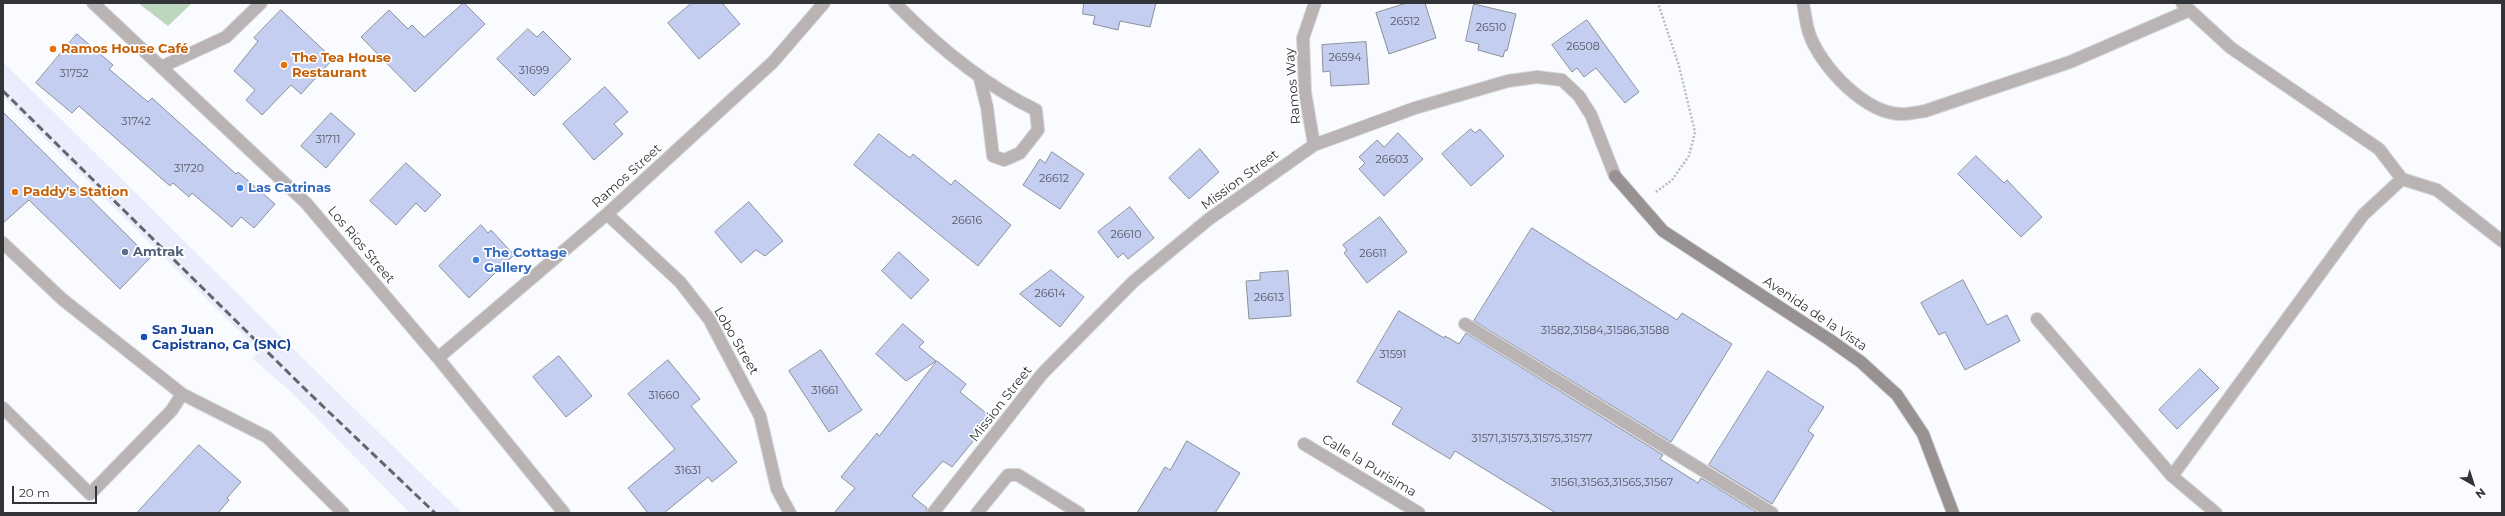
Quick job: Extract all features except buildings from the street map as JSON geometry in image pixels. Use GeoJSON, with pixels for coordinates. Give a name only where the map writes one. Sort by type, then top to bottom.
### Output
{"type":"FeatureCollection","features":[{"type":"Feature","properties":{"kind":"street","name":"Los Rios Street"},"geometry":{"type":"LineString","coordinates":[[93,3],[306,203],[438,358],[564,513]]}},
{"type":"Feature","properties":{"kind":"street"},"geometry":{"type":"LineString","coordinates":[[162,67],[226,37],[261,3]]}},
{"type":"Feature","properties":{"kind":"street","name":"Ramos Street"},"geometry":{"type":"LineString","coordinates":[[438,358],[607,214],[773,62],[824,3]]}},
{"type":"Feature","properties":{"kind":"street"},"geometry":{"type":"LineString","coordinates":[[895,3],[916,25],[980,79],[1005,95],[1036,110],[1038,130],[1020,153],[1004,160],[993,156],[987,107],[980,79]]}},
{"type":"Feature","properties":{"kind":"street","name":"Ramos Way"},"geometry":{"type":"LineString","coordinates":[[1314,145],[1305,92],[1303,38],[1315,3]]}},
{"type":"Feature","properties":{"kind":"street"},"geometry":{"type":"LineString","coordinates":[[1803,3],[1810,34],[1822,56],[1843,83],[1870,105],[1902,114],[1925,111],[2070,62],[2186,6],[2231,48],[2379,149],[2402,179],[2437,190],[2502,241]]}},
{"type":"Feature","properties":{"kind":"street","name":"Mission Street"},"geometry":{"type":"LineString","coordinates":[[933,513],[1042,374],[1134,282],[1209,219],[1314,145],[1415,108],[1508,81],[1537,77],[1562,80],[1579,96],[1591,115],[1615,176]]}},
{"type":"Feature","properties":{"kind":"street","name":"Avenida de la Vista"},"geometry":{"type":"LineString","coordinates":[[1615,176],[1663,231],[1830,340],[1861,362],[1897,395],[1923,434],[1953,513]]}},
{"type":"Feature","properties":{"kind":"street"},"geometry":{"type":"LineString","coordinates":[[2172,476],[2363,215],[2402,179]]}},
{"type":"Feature","properties":{"kind":"street","name":"Lobo Street"},"geometry":{"type":"LineString","coordinates":[[607,214],[680,282],[709,319],[760,416],[776,489],[790,513]]}},
{"type":"Feature","properties":{"kind":"street"},"geometry":{"type":"LineString","coordinates":[[3,243],[62,299],[182,394],[267,437],[343,513]]}},
{"type":"Feature","properties":{"kind":"street"},"geometry":{"type":"LineString","coordinates":[[2036,319],[2172,476],[2216,513]]}},
{"type":"Feature","properties":{"kind":"street"},"geometry":{"type":"LineString","coordinates":[[1465,324],[1772,513]]}},
{"type":"Feature","properties":{"kind":"street"},"geometry":{"type":"LineString","coordinates":[[3,408],[90,494],[172,410],[182,394]]}},
{"type":"Feature","properties":{"kind":"street","name":"Calle la Purisima"},"geometry":{"type":"LineString","coordinates":[[1304,444],[1419,513]]}},
{"type":"Feature","properties":{"kind":"street"},"geometry":{"type":"LineString","coordinates":[[977,513],[1008,475],[1018,475],[1079,513]]}},
{"type":"Feature","properties":{"kind":"path"},"geometry":{"type":"LineString","coordinates":[[1640,205],[1672,180],[1688,156],[1695,132],[1679,66],[1658,3]]}},
{"type":"Feature","properties":{"kind":"shaded area"},"geometry":{"type":"Polygon","coordinates":[[[3,62],[331,386],[462,513],[410,513],[290,391],[252,358],[259,351],[3,97],[3,62]]]}},
{"type":"Feature","properties":{"kind":"green space"},"geometry":{"type":"Polygon","coordinates":[[[138,3],[192,3],[168,26],[138,3]]]}},
{"type":"Feature","properties":{"kind":"railway"},"geometry":{"type":"LineString","coordinates":[[3,91],[309,393],[435,513]]}},
{"type":"Feature","properties":{"kind":"place","name":"Ramos House Café"},"geometry":{"type":"Point","coordinates":[53,49]}},
{"type":"Feature","properties":{"kind":"place","name":"The Tea House Restaurant"},"geometry":{"type":"Point","coordinates":[284,65]}},
{"type":"Feature","properties":{"kind":"place","name":"Las Catrinas"},"geometry":{"type":"Point","coordinates":[240,188]}},
{"type":"Feature","properties":{"kind":"place","name":"Paddy's Station"},"geometry":{"type":"Point","coordinates":[15,192]}},
{"type":"Feature","properties":{"kind":"place","name":"Amtrak"},"geometry":{"type":"Point","coordinates":[125,252]}},
{"type":"Feature","properties":{"kind":"place","name":"The Cottage Gallery"},"geometry":{"type":"Point","coordinates":[476,260]}},
{"type":"Feature","properties":{"kind":"place","name":"San Juan Capistrano, Ca (SNC)"},"geometry":{"type":"Point","coordinates":[144,337]}}]}
